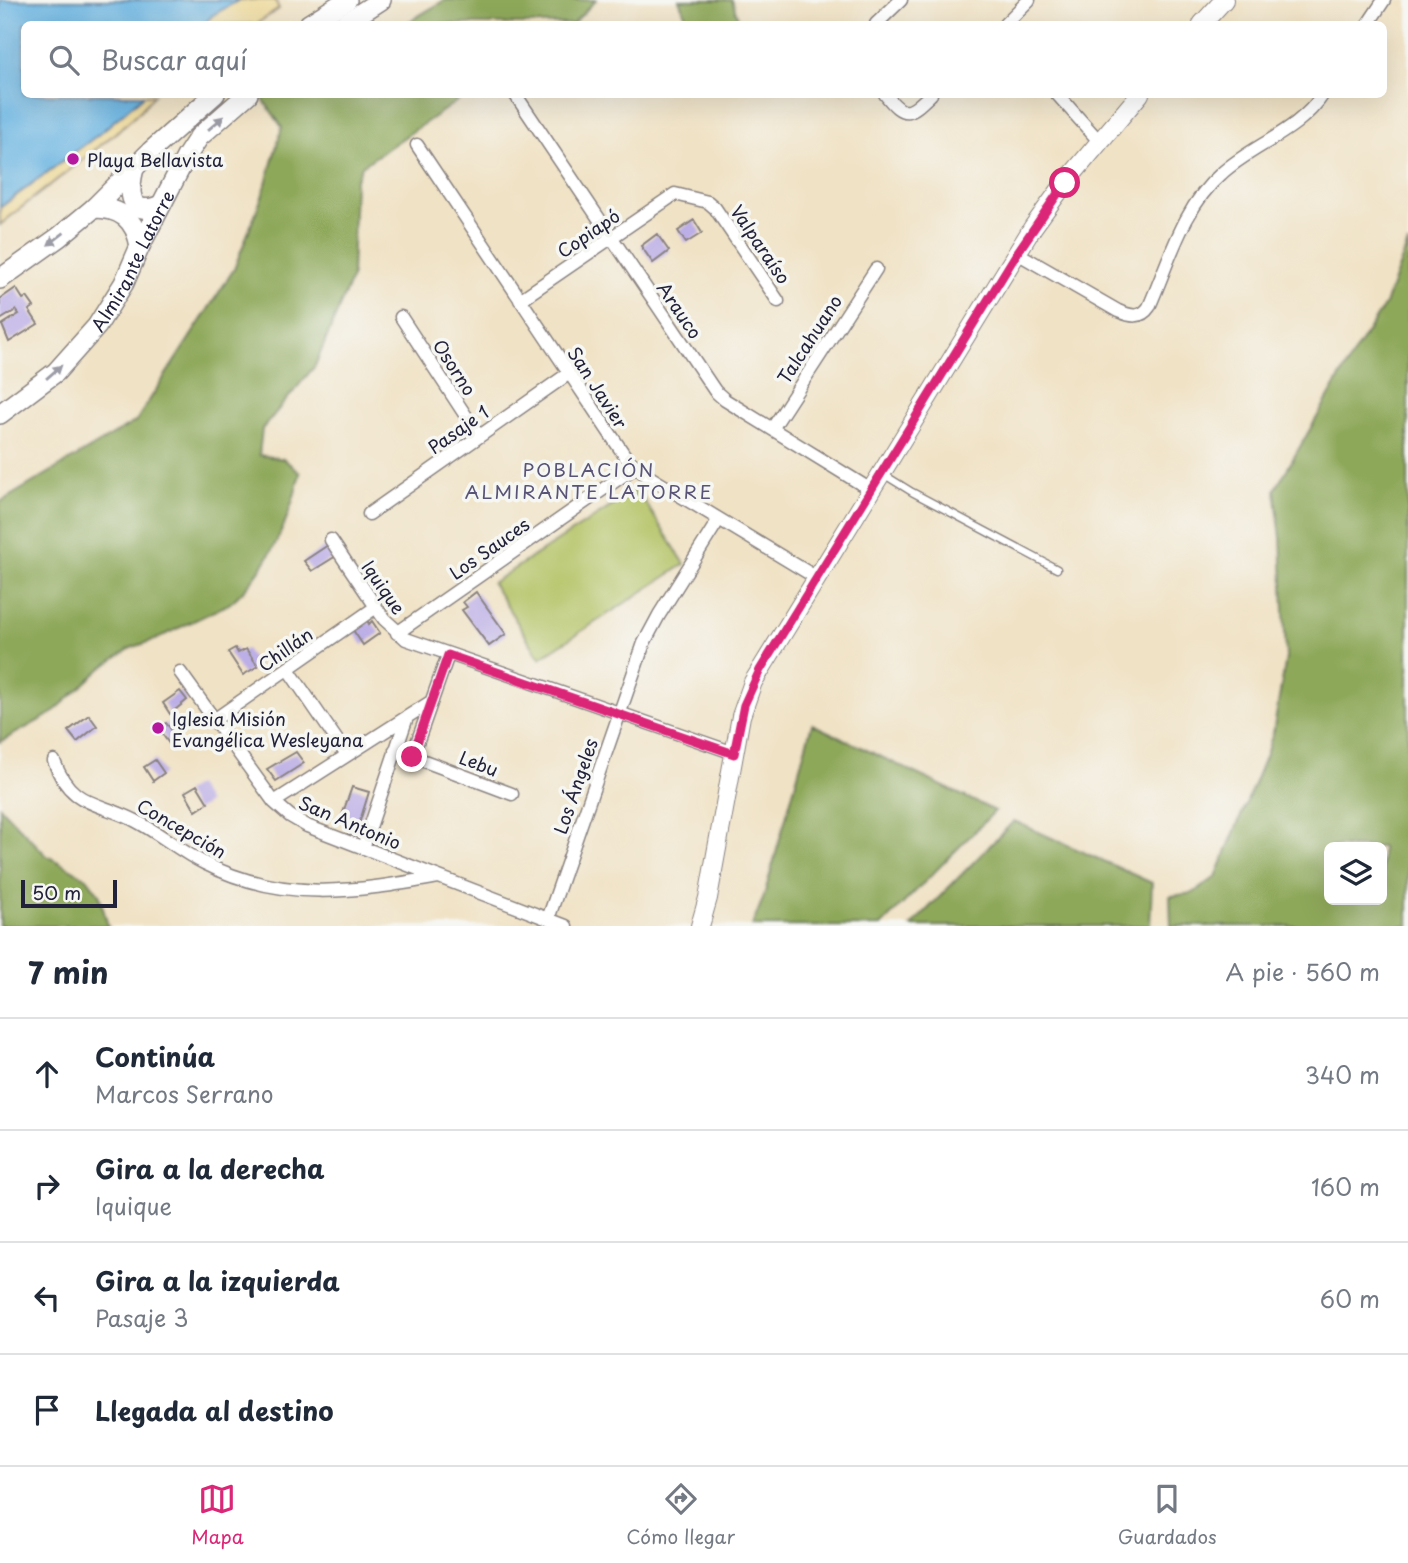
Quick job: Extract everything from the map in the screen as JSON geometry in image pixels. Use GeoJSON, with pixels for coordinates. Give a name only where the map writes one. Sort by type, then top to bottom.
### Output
{"type":"FeatureCollection","features":[{"type":"Feature","properties":{"kind":"main road"},"geometry":{"type":"LineString","coordinates":[[314,21],[347,0]]}},
{"type":"Feature","properties":{"kind":"main road"},"geometry":{"type":"LineString","coordinates":[[349,21],[381,0]]}},
{"type":"Feature","properties":{"kind":"main road"},"geometry":{"type":"LineString","coordinates":[[0,279],[94,208],[211,98]]}},
{"type":"Feature","properties":{"kind":"main road","name":"Almirante Latorre"},"geometry":{"type":"LineString","coordinates":[[0,414],[56,372],[97,326],[124,283],[186,157],[200,137],[244,98]]}},
{"type":"Feature","properties":{"kind":"main road"},"geometry":{"type":"LineString","coordinates":[[134,168],[129,186],[133,201],[141,209],[161,205]]}},
{"type":"Feature","properties":{"kind":"main road"},"geometry":{"type":"LineString","coordinates":[[94,208],[110,208],[127,216],[138,233],[140,246]]}},
{"type":"Feature","properties":{"kind":"street"},"geometry":{"type":"LineString","coordinates":[[879,21],[901,0]]}},
{"type":"Feature","properties":{"kind":"street"},"geometry":{"type":"LineString","coordinates":[[1008,21],[1029,0]]}},
{"type":"Feature","properties":{"kind":"street"},"geometry":{"type":"LineString","coordinates":[[1205,21],[1224,0]]}},
{"type":"Feature","properties":{"kind":"street"},"geometry":{"type":"LineString","coordinates":[[1370,21],[1384,0]]}},
{"type":"Feature","properties":{"kind":"street","name":"Arauco"},"geometry":{"type":"LineString","coordinates":[[518,98],[715,391],[871,490]]}},
{"type":"Feature","properties":{"kind":"street"},"geometry":{"type":"LineString","coordinates":[[888,98],[898,110],[906,112],[914,111],[927,98]]}},
{"type":"Feature","properties":{"kind":"street"},"geometry":{"type":"LineString","coordinates":[[1061,98],[1099,141]]}},
{"type":"Feature","properties":{"kind":"street"},"geometry":{"type":"LineString","coordinates":[[700,926],[744,705],[753,682],[1017,253],[1056,194],[1137,98]]}},
{"type":"Feature","properties":{"kind":"street"},"geometry":{"type":"LineString","coordinates":[[1017,253],[1118,311],[1135,316],[1144,314],[1186,222],[1211,183],[1229,166],[1303,118],[1320,98]]}},
{"type":"Feature","properties":{"kind":"street","name":"San Javier"},"geometry":{"type":"LineString","coordinates":[[417,145],[619,450],[635,467],[817,578]]}},
{"type":"Feature","properties":{"kind":"street","name":"Copiapó"},"geometry":{"type":"LineString","coordinates":[[520,300],[675,194]]}},
{"type":"Feature","properties":{"kind":"street","name":"Valparaíso"},"geometry":{"type":"LineString","coordinates":[[675,194],[708,202],[716,208],[778,301]]}},
{"type":"Feature","properties":{"kind":"street","name":"Talcahuano"},"geometry":{"type":"LineString","coordinates":[[772,429],[876,269]]}},
{"type":"Feature","properties":{"kind":"street","name":"Osorno"},"geometry":{"type":"LineString","coordinates":[[401,317],[479,436]]}},
{"type":"Feature","properties":{"kind":"street","name":"Pasaje 1"},"geometry":{"type":"LineString","coordinates":[[369,514],[568,374]]}},
{"type":"Feature","properties":{"kind":"street","name":"Los Sauces"},"geometry":{"type":"LineString","coordinates":[[397,633],[635,467]]}},
{"type":"Feature","properties":{"kind":"street","name":"Los Ángeles"},"geometry":{"type":"LineString","coordinates":[[548,919],[648,634],[719,519]]}},
{"type":"Feature","properties":{"kind":"street","name":"Iquique"},"geometry":{"type":"LineString","coordinates":[[331,540],[397,633],[415,644],[734,754]]}},
{"type":"Feature","properties":{"kind":"street","name":"Chillán"},"geometry":{"type":"LineString","coordinates":[[214,720],[376,607]]}},
{"type":"Feature","properties":{"kind":"street"},"geometry":{"type":"LineString","coordinates":[[412,757],[448,655]]}},
{"type":"Feature","properties":{"kind":"street"},"geometry":{"type":"LineString","coordinates":[[288,669],[347,755]]}},
{"type":"Feature","properties":{"kind":"street","name":"San Antonio"},"geometry":{"type":"LineString","coordinates":[[180,672],[274,802],[298,822],[566,926]]}},
{"type":"Feature","properties":{"kind":"street"},"geometry":{"type":"LineString","coordinates":[[274,802],[432,701]]}},
{"type":"Feature","properties":{"kind":"street"},"geometry":{"type":"LineString","coordinates":[[363,848],[407,717]]}},
{"type":"Feature","properties":{"kind":"street","name":"Lebu"},"geometry":{"type":"LineString","coordinates":[[395,750],[512,794]]}},
{"type":"Feature","properties":{"kind":"street","name":"Concepción"},"geometry":{"type":"LineString","coordinates":[[54,761],[66,786],[82,800],[130,818],[206,864],[257,884],[322,892],[379,887],[438,877]]}},
{"type":"Feature","properties":{"kind":"lane"},"geometry":{"type":"LineString","coordinates":[[881,473],[1057,569]]}},
{"type":"Feature","properties":{"kind":"green space"},"geometry":{"type":"Polygon","coordinates":[[[445,0],[596,0],[576,21],[410,21],[445,0]]]}},
{"type":"Feature","properties":{"kind":"green space"},"geometry":{"type":"Polygon","coordinates":[[[679,0],[732,0],[739,21],[688,21],[679,0]]]}},
{"type":"Feature","properties":{"kind":"green space"},"geometry":{"type":"Polygon","coordinates":[[[262,98],[462,98],[362,166],[355,181],[352,277],[315,366],[262,429],[259,455],[284,459],[300,473],[283,527],[255,577],[229,604],[154,640],[131,648],[103,667],[51,714],[0,742],[0,502],[136,421],[234,269],[263,194],[282,127],[262,98]]]}},
{"type":"Feature","properties":{"kind":"green space"},"geometry":{"type":"Polygon","coordinates":[[[1408,243],[1408,926],[1171,926],[1170,896],[1193,893],[1216,877],[1273,733],[1286,658],[1281,538],[1275,490],[1385,304],[1408,243]]]}},
{"type":"Feature","properties":{"kind":"green space"},"geometry":{"type":"Polygon","coordinates":[[[637,490],[685,564],[540,658],[492,583],[637,490]]]}},
{"type":"Feature","properties":{"kind":"green space"},"geometry":{"type":"Polygon","coordinates":[[[812,724],[995,811],[881,926],[752,926],[764,896],[812,724]]]}},
{"type":"Feature","properties":{"kind":"green space"},"geometry":{"type":"Polygon","coordinates":[[[0,807],[46,855],[87,878],[99,894],[108,926],[0,926],[0,807]]]}},
{"type":"Feature","properties":{"kind":"green space"},"geometry":{"type":"Polygon","coordinates":[[[1014,821],[1152,883],[1150,926],[911,926],[1014,821]]]}},
{"type":"Feature","properties":{"kind":"sand"},"geometry":{"type":"Polygon","coordinates":[[[239,0],[275,0],[279,9],[261,21],[207,21],[239,0]]]}},
{"type":"Feature","properties":{"kind":"sand","name":"Playa Bellavista"},"geometry":{"type":"Polygon","coordinates":[[[141,98],[151,98],[106,141],[0,225],[0,208],[99,134],[141,98]]]}},
{"type":"Feature","properties":{"kind":"water"},"geometry":{"type":"Polygon","coordinates":[[[0,0],[239,0],[207,21],[21,21],[21,98],[141,98],[99,134],[0,207],[0,0]]]}},
{"type":"Feature","properties":{"kind":"building"},"geometry":{"type":"Polygon","coordinates":[[[694,220],[702,233],[686,243],[678,231],[694,220]]]}},
{"type":"Feature","properties":{"kind":"building"},"geometry":{"type":"Polygon","coordinates":[[[657,234],[669,251],[653,263],[641,246],[657,234]]]}},
{"type":"Feature","properties":{"kind":"building"},"geometry":{"type":"Polygon","coordinates":[[[16,288],[23,299],[27,297],[34,307],[29,310],[38,324],[9,342],[2,325],[19,314],[16,310],[0,320],[0,299],[16,288]]]}},
{"type":"Feature","properties":{"kind":"building"},"geometry":{"type":"Polygon","coordinates":[[[328,545],[336,556],[312,571],[304,561],[328,545]]]}},
{"type":"Feature","properties":{"kind":"building"},"geometry":{"type":"Polygon","coordinates":[[[476,592],[506,634],[489,646],[462,610],[467,607],[463,602],[476,592]]]}},
{"type":"Feature","properties":{"kind":"building"},"geometry":{"type":"Polygon","coordinates":[[[367,620],[369,624],[372,621],[380,633],[363,645],[353,630],[367,620]]]}},
{"type":"Feature","properties":{"kind":"building"},"geometry":{"type":"Polygon","coordinates":[[[235,648],[238,653],[246,649],[258,666],[243,675],[228,652],[235,648]]]}},
{"type":"Feature","properties":{"kind":"building"},"geometry":{"type":"Polygon","coordinates":[[[180,691],[187,700],[170,714],[163,703],[180,691]]]}},
{"type":"Feature","properties":{"kind":"building"},"geometry":{"type":"Polygon","coordinates":[[[89,715],[97,726],[77,742],[68,731],[89,715]]]}},
{"type":"Feature","properties":{"kind":"building"},"geometry":{"type":"Polygon","coordinates":[[[166,723],[178,738],[170,745],[158,728],[166,723]]]}},
{"type":"Feature","properties":{"kind":"building"},"geometry":{"type":"Polygon","coordinates":[[[296,752],[304,763],[276,781],[267,769],[296,752]]]}},
{"type":"Feature","properties":{"kind":"building"},"geometry":{"type":"Polygon","coordinates":[[[155,760],[164,773],[153,781],[144,767],[155,760]]]}},
{"type":"Feature","properties":{"kind":"building"},"geometry":{"type":"Polygon","coordinates":[[[197,785],[208,803],[196,811],[185,792],[197,785]]]}},
{"type":"Feature","properties":{"kind":"building"},"geometry":{"type":"Polygon","coordinates":[[[352,787],[369,792],[358,827],[340,821],[352,787]]]}},
{"type":"Feature","properties":{"kind":"place","name":"Playa Bellavista"},"geometry":{"type":"Point","coordinates":[73,159]}},
{"type":"Feature","properties":{"kind":"place","name":"Iglesia Misión Evangélica Wesleyana"},"geometry":{"type":"Point","coordinates":[158,728]}},
{"type":"Feature","properties":{"kind":"district","name":"POBLACIÓN ALMIRANTE LATORRE"},"geometry":{"type":"Point","coordinates":[589,480]}},
{"type":"Feature","properties":{"kind":"route"},"geometry":{"type":"LineString","coordinates":[[412,757],[448,655],[734,754],[744,705],[753,682],[1017,253],[1065,183]]}}]}
